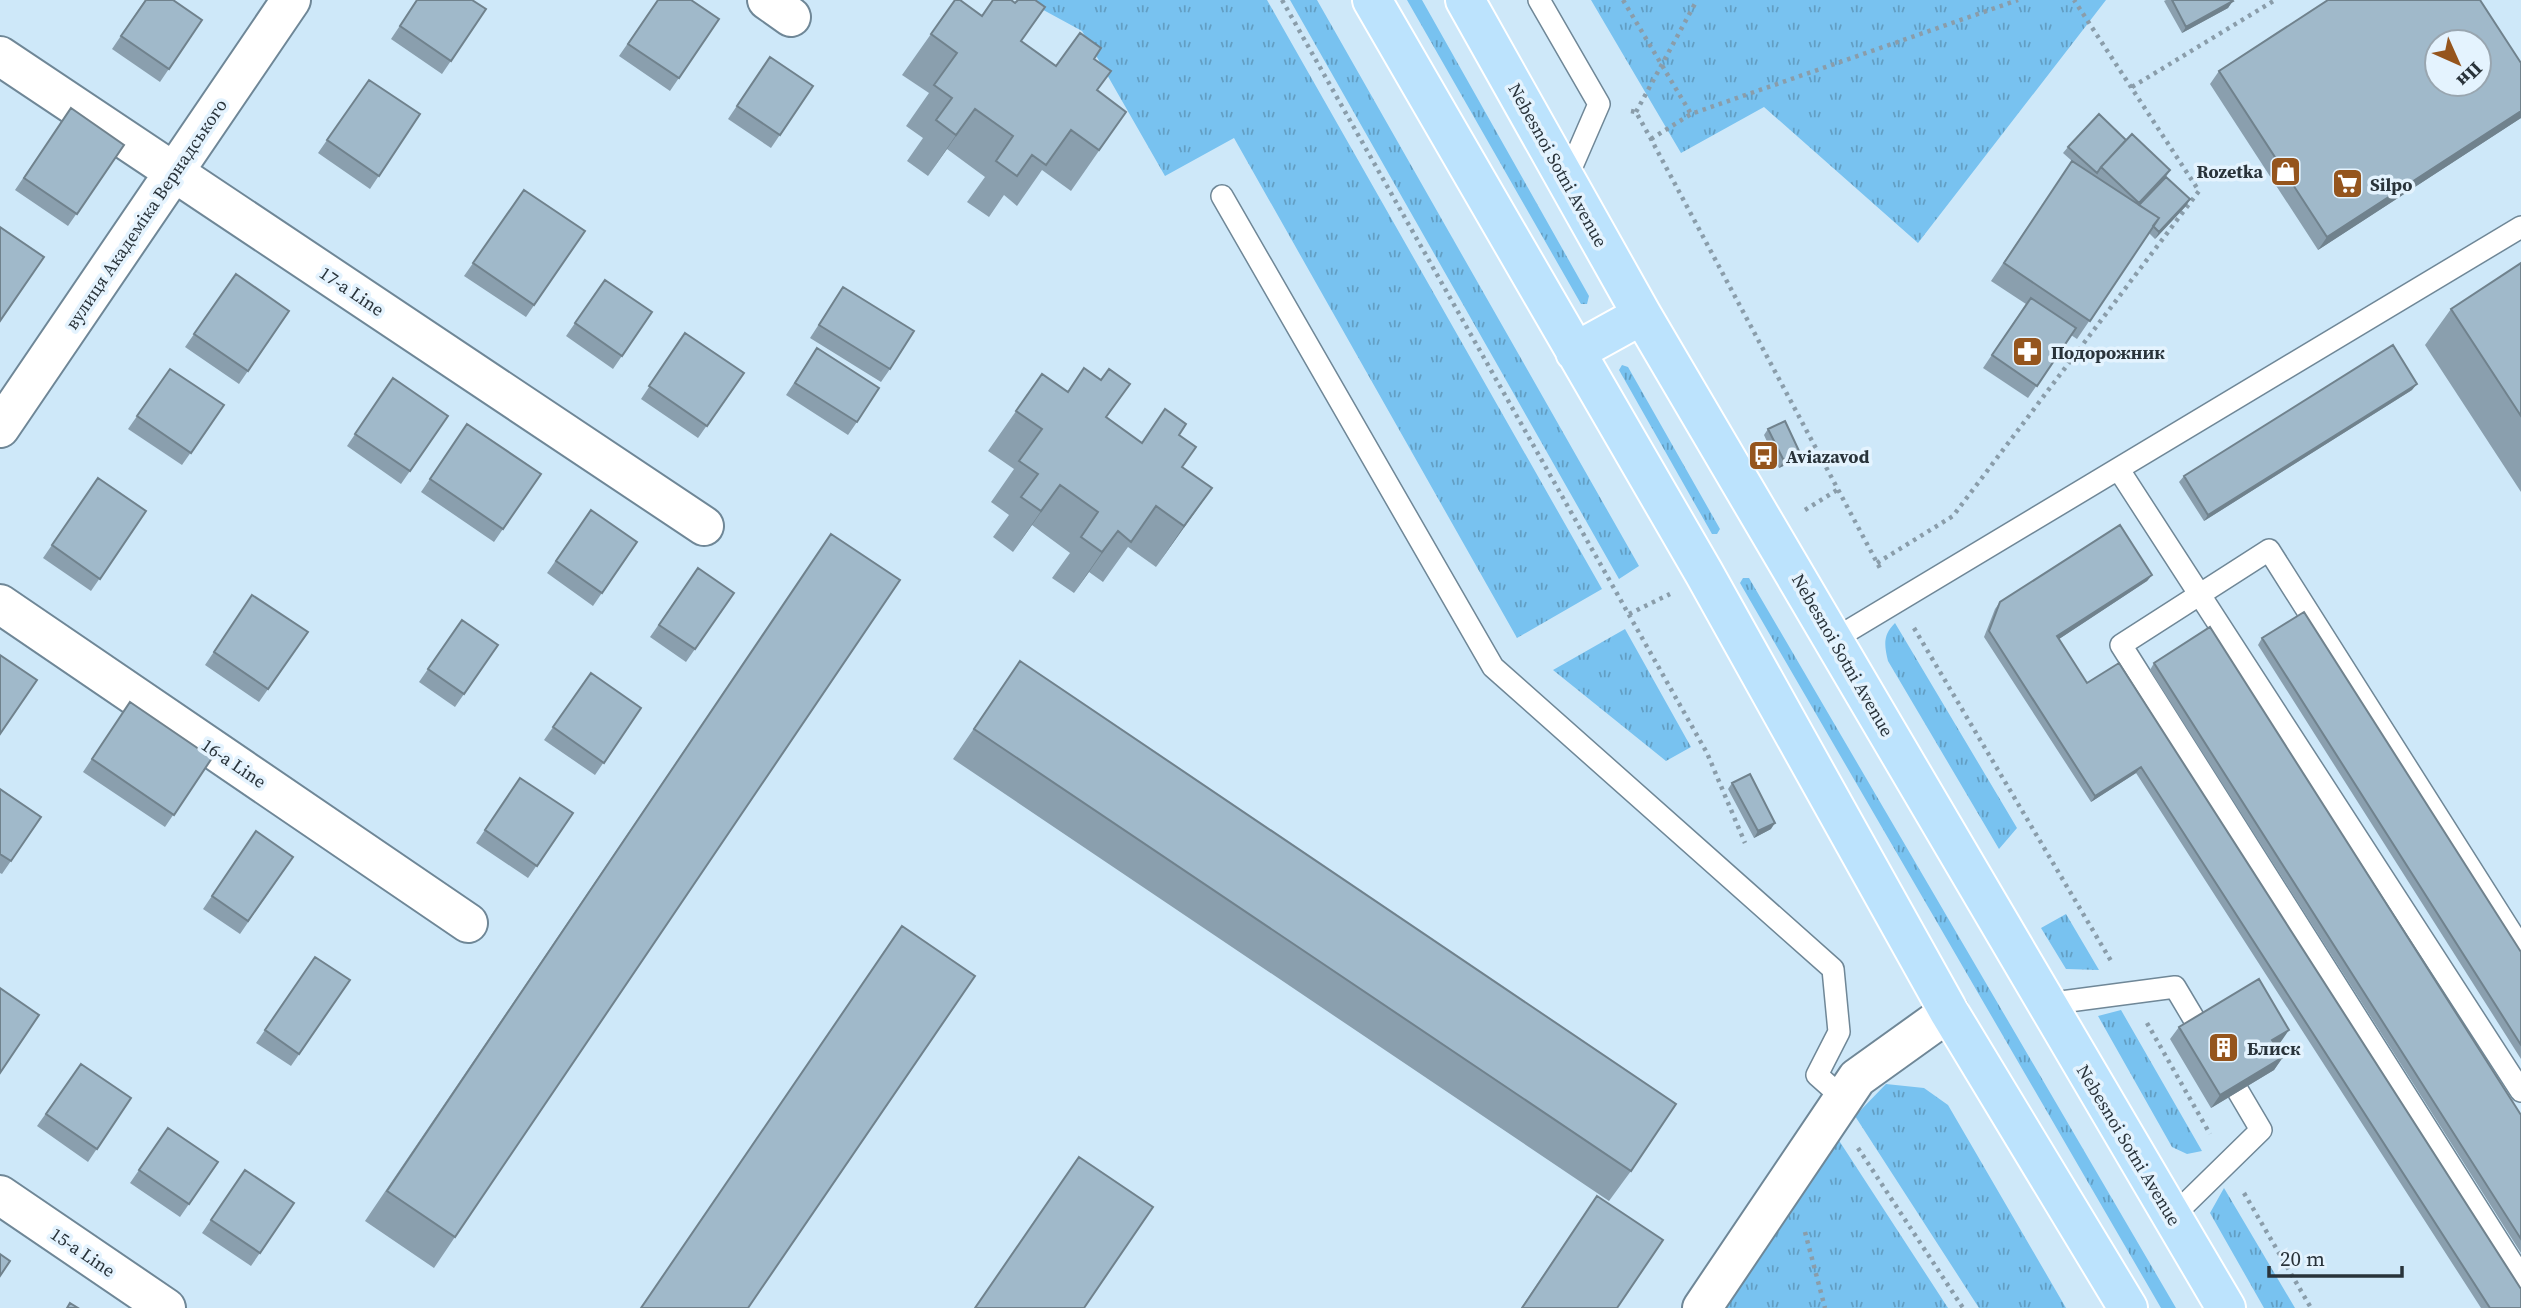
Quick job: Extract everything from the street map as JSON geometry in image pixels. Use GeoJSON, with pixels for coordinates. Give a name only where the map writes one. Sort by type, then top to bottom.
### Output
{"type":"FeatureCollection","features":[{"type":"Feature","properties":{"kind":"main road"},"geometry":{"type":"LineString","coordinates":[[1372,0],[1704,573],[1949,1012],[2128,1308]]}},
{"type":"Feature","properties":{"kind":"main road","name":"Nebesnoi Sotni Avenue"},"geometry":{"type":"LineString","coordinates":[[1465,0],[1642,315],[2226,1308]]}},
{"type":"Feature","properties":{"kind":"main road"},"geometry":{"type":"LineString","coordinates":[[1575,352],[1642,315]]}},
{"type":"Feature","properties":{"kind":"street","name":"вулиця Академіка Вернадського"},"geometry":{"type":"LineString","coordinates":[[0,428],[291,0]]}},
{"type":"Feature","properties":{"kind":"street","name":"17-a Line"},"geometry":{"type":"LineString","coordinates":[[0,56],[704,526]]}},
{"type":"Feature","properties":{"kind":"street","name":"16-a Line"},"geometry":{"type":"LineString","coordinates":[[0,604],[468,923]]}},
{"type":"Feature","properties":{"kind":"street"},"geometry":{"type":"LineString","coordinates":[[1702,1308],[1857,1078],[1949,1012]]}},
{"type":"Feature","properties":{"kind":"street","name":"15-a Line"},"geometry":{"type":"LineString","coordinates":[[0,1195],[166,1308]]}},
{"type":"Feature","properties":{"kind":"lane"},"geometry":{"type":"LineString","coordinates":[[1539,0],[1599,104],[1566,180]]}},
{"type":"Feature","properties":{"kind":"lane"},"geometry":{"type":"LineString","coordinates":[[1222,196],[1493,667],[1833,969],[1839,1032],[1817,1075],[1839,1106]]}},
{"type":"Feature","properties":{"kind":"lane"},"geometry":{"type":"LineString","coordinates":[[1833,640],[2521,227]]}},
{"type":"Feature","properties":{"kind":"lane"},"geometry":{"type":"LineString","coordinates":[[2119,470],[2521,1091]]}},
{"type":"Feature","properties":{"kind":"lane"},"geometry":{"type":"LineString","coordinates":[[2521,948],[2269,550],[2121,645],[2521,1277]]}},
{"type":"Feature","properties":{"kind":"lane"},"geometry":{"type":"LineString","coordinates":[[2046,1004],[2175,986],[2197,1024]]}},
{"type":"Feature","properties":{"kind":"lane"},"geometry":{"type":"LineString","coordinates":[[2172,1217],[2260,1130],[2238,1091]]}},
{"type":"Feature","properties":{"kind":"path"},"geometry":{"type":"LineString","coordinates":[[1282,0],[1707,753],[1750,855]]}},
{"type":"Feature","properties":{"kind":"path"},"geometry":{"type":"LineString","coordinates":[[1623,0],[1691,114]]}},
{"type":"Feature","properties":{"kind":"path"},"geometry":{"type":"LineString","coordinates":[[1636,112],[1698,0]]}},
{"type":"Feature","properties":{"kind":"path"},"geometry":{"type":"LineString","coordinates":[[1651,139],[1691,114],[2018,0]]}},
{"type":"Feature","properties":{"kind":"path"},"geometry":{"type":"LineString","coordinates":[[1877,564],[1953,516],[2199,191],[2074,0]]}},
{"type":"Feature","properties":{"kind":"path"},"geometry":{"type":"LineString","coordinates":[[2132,87],[2275,0]]}},
{"type":"Feature","properties":{"kind":"path"},"geometry":{"type":"LineString","coordinates":[[1599,104],[1636,112],[1877,564],[2311,1308]]}},
{"type":"Feature","properties":{"kind":"path"},"geometry":{"type":"LineString","coordinates":[[1629,614],[1670,594]]}},
{"type":"Feature","properties":{"kind":"path"},"geometry":{"type":"LineString","coordinates":[[1839,1106],[1963,1308]]}},
{"type":"Feature","properties":{"kind":"path"},"geometry":{"type":"LineString","coordinates":[[1791,1177],[1825,1308]]}},
{"type":"Feature","properties":{"kind":"green space"},"geometry":{"type":"Polygon","coordinates":[[[1025,0],[1267,0],[1602,589],[1517,638],[1234,138],[1165,176],[1082,31],[1025,0]]]}},
{"type":"Feature","properties":{"kind":"green space"},"geometry":{"type":"Polygon","coordinates":[[[1290,0],[1317,0],[1639,566],[1619,579],[1290,0]]]}},
{"type":"Feature","properties":{"kind":"green space"},"geometry":{"type":"Polygon","coordinates":[[[1407,0],[1422,0],[1589,296],[1587,304],[1581,304],[1407,0]]]}},
{"type":"Feature","properties":{"kind":"green space"},"geometry":{"type":"Polygon","coordinates":[[[1591,0],[2106,0],[1918,243],[1764,107],[1681,153],[1591,0]]]}},
{"type":"Feature","properties":{"kind":"green space"},"geometry":{"type":"Polygon","coordinates":[[[1622,365],[1628,367],[1720,529],[1717,534],[1712,534],[1619,370],[1622,365]]]}},
{"type":"Feature","properties":{"kind":"green space"},"geometry":{"type":"Polygon","coordinates":[[[1743,578],[1749,578],[2176,1308],[2161,1308],[1740,583],[1743,578]]]}},
{"type":"Feature","properties":{"kind":"green space"},"geometry":{"type":"Polygon","coordinates":[[[1895,623],[2017,828],[1999,849],[1888,661],[1886,640],[1895,623]]]}},
{"type":"Feature","properties":{"kind":"green space"},"geometry":{"type":"Polygon","coordinates":[[[1625,629],[1691,747],[1666,761],[1553,670],[1625,629]]]}},
{"type":"Feature","properties":{"kind":"green space"},"geometry":{"type":"Polygon","coordinates":[[[2066,914],[2099,970],[2066,969],[2041,928],[2066,914]]]}},
{"type":"Feature","properties":{"kind":"green space"},"geometry":{"type":"Polygon","coordinates":[[[2121,1010],[2202,1151],[2187,1154],[2172,1147],[2098,1016],[2121,1010]]]}},
{"type":"Feature","properties":{"kind":"green space"},"geometry":{"type":"Polygon","coordinates":[[[1886,1084],[1924,1088],[1948,1105],[2066,1308],[1979,1308],[1855,1116],[1886,1084]]]}},
{"type":"Feature","properties":{"kind":"green space"},"geometry":{"type":"Polygon","coordinates":[[[1838,1139],[1948,1308],[1724,1308],[1838,1139]]]}},
{"type":"Feature","properties":{"kind":"green space"},"geometry":{"type":"Polygon","coordinates":[[[2224,1188],[2295,1308],[2264,1308],[2210,1213],[2224,1188]]]}},
{"type":"Feature","properties":{"kind":"building"},"geometry":{"type":"Polygon","coordinates":[[[146,0],[173,0],[202,20],[169,69],[121,36],[146,0]]]}},
{"type":"Feature","properties":{"kind":"building"},"geometry":{"type":"Polygon","coordinates":[[[417,0],[472,0],[486,9],[451,61],[400,26],[417,0]]]}},
{"type":"Feature","properties":{"kind":"building"},"geometry":{"type":"Polygon","coordinates":[[[658,0],[691,0],[719,19],[679,78],[628,44],[658,0]]]}},
{"type":"Feature","properties":{"kind":"building"},"geometry":{"type":"Polygon","coordinates":[[[955,0],[960,0],[982,16],[993,0],[1011,0],[1015,3],[1018,0],[1035,0],[1045,7],[1021,41],[1056,66],[1080,33],[1101,48],[1094,59],[1111,71],[1097,90],[1126,112],[1099,150],[1071,130],[1046,165],[1032,155],[1017,176],[996,161],[1013,136],[975,109],[956,135],[936,120],[952,98],[934,85],[957,53],[931,34],[955,0]]]}},
{"type":"Feature","properties":{"kind":"building"},"geometry":{"type":"Polygon","coordinates":[[[2172,0],[2232,0],[2233,1],[2186,27],[2172,0]]]}},
{"type":"Feature","properties":{"kind":"building","name":"Silpo"},"geometry":{"type":"Polygon","coordinates":[[[2328,0],[2480,0],[2521,63],[2521,111],[2327,237],[2219,71],[2328,0]]]}},
{"type":"Feature","properties":{"kind":"building"},"geometry":{"type":"Polygon","coordinates":[[[770,57],[813,86],[780,135],[737,106],[770,57]]]}},
{"type":"Feature","properties":{"kind":"building"},"geometry":{"type":"Polygon","coordinates":[[[369,80],[420,114],[379,176],[327,140],[369,80]]]}},
{"type":"Feature","properties":{"kind":"building"},"geometry":{"type":"Polygon","coordinates":[[[71,108],[124,145],[77,214],[24,178],[71,108]]]}},
{"type":"Feature","properties":{"kind":"building"},"geometry":{"type":"Polygon","coordinates":[[[2099,114],[2126,140],[2097,173],[2068,147],[2099,114]]]}},
{"type":"Feature","properties":{"kind":"building"},"geometry":{"type":"Polygon","coordinates":[[[2132,134],[2170,170],[2139,203],[2101,167],[2132,134]]]}},
{"type":"Feature","properties":{"kind":"building"},"geometry":{"type":"Polygon","coordinates":[[[2072,161],[2159,218],[2090,321],[2004,263],[2072,161]]]}},
{"type":"Feature","properties":{"kind":"building"},"geometry":{"type":"Polygon","coordinates":[[[2166,177],[2190,199],[2159,232],[2153,226],[2159,218],[2139,205],[2166,177]]]}},
{"type":"Feature","properties":{"kind":"building"},"geometry":{"type":"Polygon","coordinates":[[[524,190],[585,231],[534,305],[473,263],[524,190]]]}},
{"type":"Feature","properties":{"kind":"building"},"geometry":{"type":"Polygon","coordinates":[[[0,227],[44,257],[0,321],[0,227]]]}},
{"type":"Feature","properties":{"kind":"building"},"geometry":{"type":"Polygon","coordinates":[[[2521,263],[2521,416],[2451,309],[2521,263]]]}},
{"type":"Feature","properties":{"kind":"building"},"geometry":{"type":"Polygon","coordinates":[[[236,274],[289,311],[248,371],[194,334],[236,274]]]}},
{"type":"Feature","properties":{"kind":"building"},"geometry":{"type":"Polygon","coordinates":[[[605,280],[652,312],[622,356],[575,323],[605,280]]]}},
{"type":"Feature","properties":{"kind":"building"},"geometry":{"type":"Polygon","coordinates":[[[843,287],[914,331],[890,369],[819,325],[843,287]]]}},
{"type":"Feature","properties":{"kind":"building"},"geometry":{"type":"Polygon","coordinates":[[[2031,298],[2076,328],[2037,386],[1992,355],[2031,298]]]}},
{"type":"Feature","properties":{"kind":"building"},"geometry":{"type":"Polygon","coordinates":[[[685,333],[744,373],[707,426],[649,386],[685,333]]]}},
{"type":"Feature","properties":{"kind":"building"},"geometry":{"type":"Polygon","coordinates":[[[2393,345],[2417,384],[2208,515],[2184,476],[2393,345]]]}},
{"type":"Feature","properties":{"kind":"building"},"geometry":{"type":"Polygon","coordinates":[[[817,348],[879,388],[857,422],[795,383],[817,348]]]}},
{"type":"Feature","properties":{"kind":"building"},"geometry":{"type":"Polygon","coordinates":[[[1084,368],[1101,380],[1109,369],[1130,384],[1106,417],[1142,443],[1165,409],[1186,424],[1179,435],[1196,447],[1182,467],[1212,488],[1184,526],[1156,506],[1131,542],[1118,531],[1102,552],[1081,537],[1098,512],[1060,485],[1041,511],[1021,497],[1038,474],[1019,461],[1042,429],[1016,411],[1042,374],[1068,392],[1084,368]]]}},
{"type":"Feature","properties":{"kind":"building"},"geometry":{"type":"Polygon","coordinates":[[[170,369],[224,405],[191,453],[137,416],[170,369]]]}},
{"type":"Feature","properties":{"kind":"building"},"geometry":{"type":"Polygon","coordinates":[[[393,378],[448,416],[410,471],[355,434],[393,378]]]}},
{"type":"Feature","properties":{"kind":"building"},"geometry":{"type":"Polygon","coordinates":[[[1785,421],[1800,453],[1784,461],[1768,429],[1785,421]]]}},
{"type":"Feature","properties":{"kind":"building"},"geometry":{"type":"Polygon","coordinates":[[[467,424],[541,474],[503,529],[430,479],[467,424]]]}},
{"type":"Feature","properties":{"kind":"building"},"geometry":{"type":"Polygon","coordinates":[[[98,478],[146,511],[100,579],[52,545],[98,478]]]}},
{"type":"Feature","properties":{"kind":"building"},"geometry":{"type":"Polygon","coordinates":[[[591,510],[637,542],[602,593],[556,561],[591,510]]]}},
{"type":"Feature","properties":{"kind":"building"},"geometry":{"type":"Polygon","coordinates":[[[2120,525],[2152,575],[2057,636],[2087,683],[2119,663],[2521,1289],[2521,1308],[2490,1308],[2141,767],[2095,796],[1989,631],[2000,602],[2120,525]]]}},
{"type":"Feature","properties":{"kind":"building"},"geometry":{"type":"Polygon","coordinates":[[[831,534],[900,580],[455,1237],[387,1191],[831,534]]]}},
{"type":"Feature","properties":{"kind":"building"},"geometry":{"type":"Polygon","coordinates":[[[698,568],[734,593],[695,649],[659,625],[698,568]]]}},
{"type":"Feature","properties":{"kind":"building"},"geometry":{"type":"Polygon","coordinates":[[[252,595],[308,632],[268,689],[214,652],[252,595]]]}},
{"type":"Feature","properties":{"kind":"building"},"geometry":{"type":"Polygon","coordinates":[[[2304,612],[2521,952],[2521,1045],[2262,638],[2304,612]]]}},
{"type":"Feature","properties":{"kind":"building"},"geometry":{"type":"Polygon","coordinates":[[[462,620],[498,645],[464,694],[428,669],[462,620]]]}},
{"type":"Feature","properties":{"kind":"building"},"geometry":{"type":"Polygon","coordinates":[[[2210,627],[2521,1115],[2521,1239],[2154,663],[2210,627]]]}},
{"type":"Feature","properties":{"kind":"building"},"geometry":{"type":"Polygon","coordinates":[[[0,655],[37,680],[0,734],[0,655]]]}},
{"type":"Feature","properties":{"kind":"building"},"geometry":{"type":"Polygon","coordinates":[[[1020,661],[1676,1104],[1631,1171],[974,729],[1020,661]]]}},
{"type":"Feature","properties":{"kind":"building"},"geometry":{"type":"Polygon","coordinates":[[[591,673],[641,708],[604,763],[553,727],[591,673]]]}},
{"type":"Feature","properties":{"kind":"building"},"geometry":{"type":"Polygon","coordinates":[[[130,702],[212,758],[174,815],[92,759],[130,702]]]}},
{"type":"Feature","properties":{"kind":"building"},"geometry":{"type":"Polygon","coordinates":[[[1750,774],[1775,823],[1758,831],[1732,783],[1750,774]]]}},
{"type":"Feature","properties":{"kind":"building"},"geometry":{"type":"Polygon","coordinates":[[[520,778],[573,813],[537,866],[485,830],[520,778]]]}},
{"type":"Feature","properties":{"kind":"building"},"geometry":{"type":"Polygon","coordinates":[[[0,789],[41,817],[11,861],[0,854],[0,789]]]}},
{"type":"Feature","properties":{"kind":"building"},"geometry":{"type":"Polygon","coordinates":[[[256,831],[293,857],[248,921],[212,896],[256,831]]]}},
{"type":"Feature","properties":{"kind":"building"},"geometry":{"type":"Polygon","coordinates":[[[902,926],[975,976],[748,1308],[641,1308],[902,926]]]}},
{"type":"Feature","properties":{"kind":"building"},"geometry":{"type":"Polygon","coordinates":[[[315,957],[350,980],[299,1054],[265,1030],[315,957]]]}},
{"type":"Feature","properties":{"kind":"building","name":"Блиск"},"geometry":{"type":"Polygon","coordinates":[[[2259,979],[2289,1030],[2272,1040],[2283,1057],[2220,1095],[2179,1027],[2259,979]]]}},
{"type":"Feature","properties":{"kind":"building"},"geometry":{"type":"Polygon","coordinates":[[[0,988],[39,1015],[0,1073],[0,988]]]}},
{"type":"Feature","properties":{"kind":"building"},"geometry":{"type":"Polygon","coordinates":[[[81,1064],[131,1098],[97,1149],[46,1114],[81,1064]]]}},
{"type":"Feature","properties":{"kind":"building"},"geometry":{"type":"Polygon","coordinates":[[[168,1128],[218,1162],[189,1204],[139,1170],[168,1128]]]}},
{"type":"Feature","properties":{"kind":"building"},"geometry":{"type":"Polygon","coordinates":[[[1079,1157],[1153,1207],[1084,1308],[975,1308],[1079,1157]]]}},
{"type":"Feature","properties":{"kind":"building"},"geometry":{"type":"Polygon","coordinates":[[[245,1170],[294,1203],[260,1253],[211,1220],[245,1170]]]}},
{"type":"Feature","properties":{"kind":"building"},"geometry":{"type":"Polygon","coordinates":[[[1597,1196],[1663,1240],[1617,1308],[1522,1308],[1597,1196]]]}},
{"type":"Feature","properties":{"kind":"building"},"geometry":{"type":"Polygon","coordinates":[[[0,1254],[10,1261],[0,1276],[0,1254]]]}},
{"type":"Feature","properties":{"kind":"place","name":"Rozetka"},"geometry":{"type":"Point","coordinates":[2286,171]}},
{"type":"Feature","properties":{"kind":"place","name":"Silpo"},"geometry":{"type":"Point","coordinates":[2347,184]}},
{"type":"Feature","properties":{"kind":"place","name":"Подорожник"},"geometry":{"type":"Point","coordinates":[2028,352]}},
{"type":"Feature","properties":{"kind":"place","name":"Aviazavod"},"geometry":{"type":"Point","coordinates":[1763,456]}},
{"type":"Feature","properties":{"kind":"place","name":"Блиск"},"geometry":{"type":"Point","coordinates":[2224,1048]}}]}
